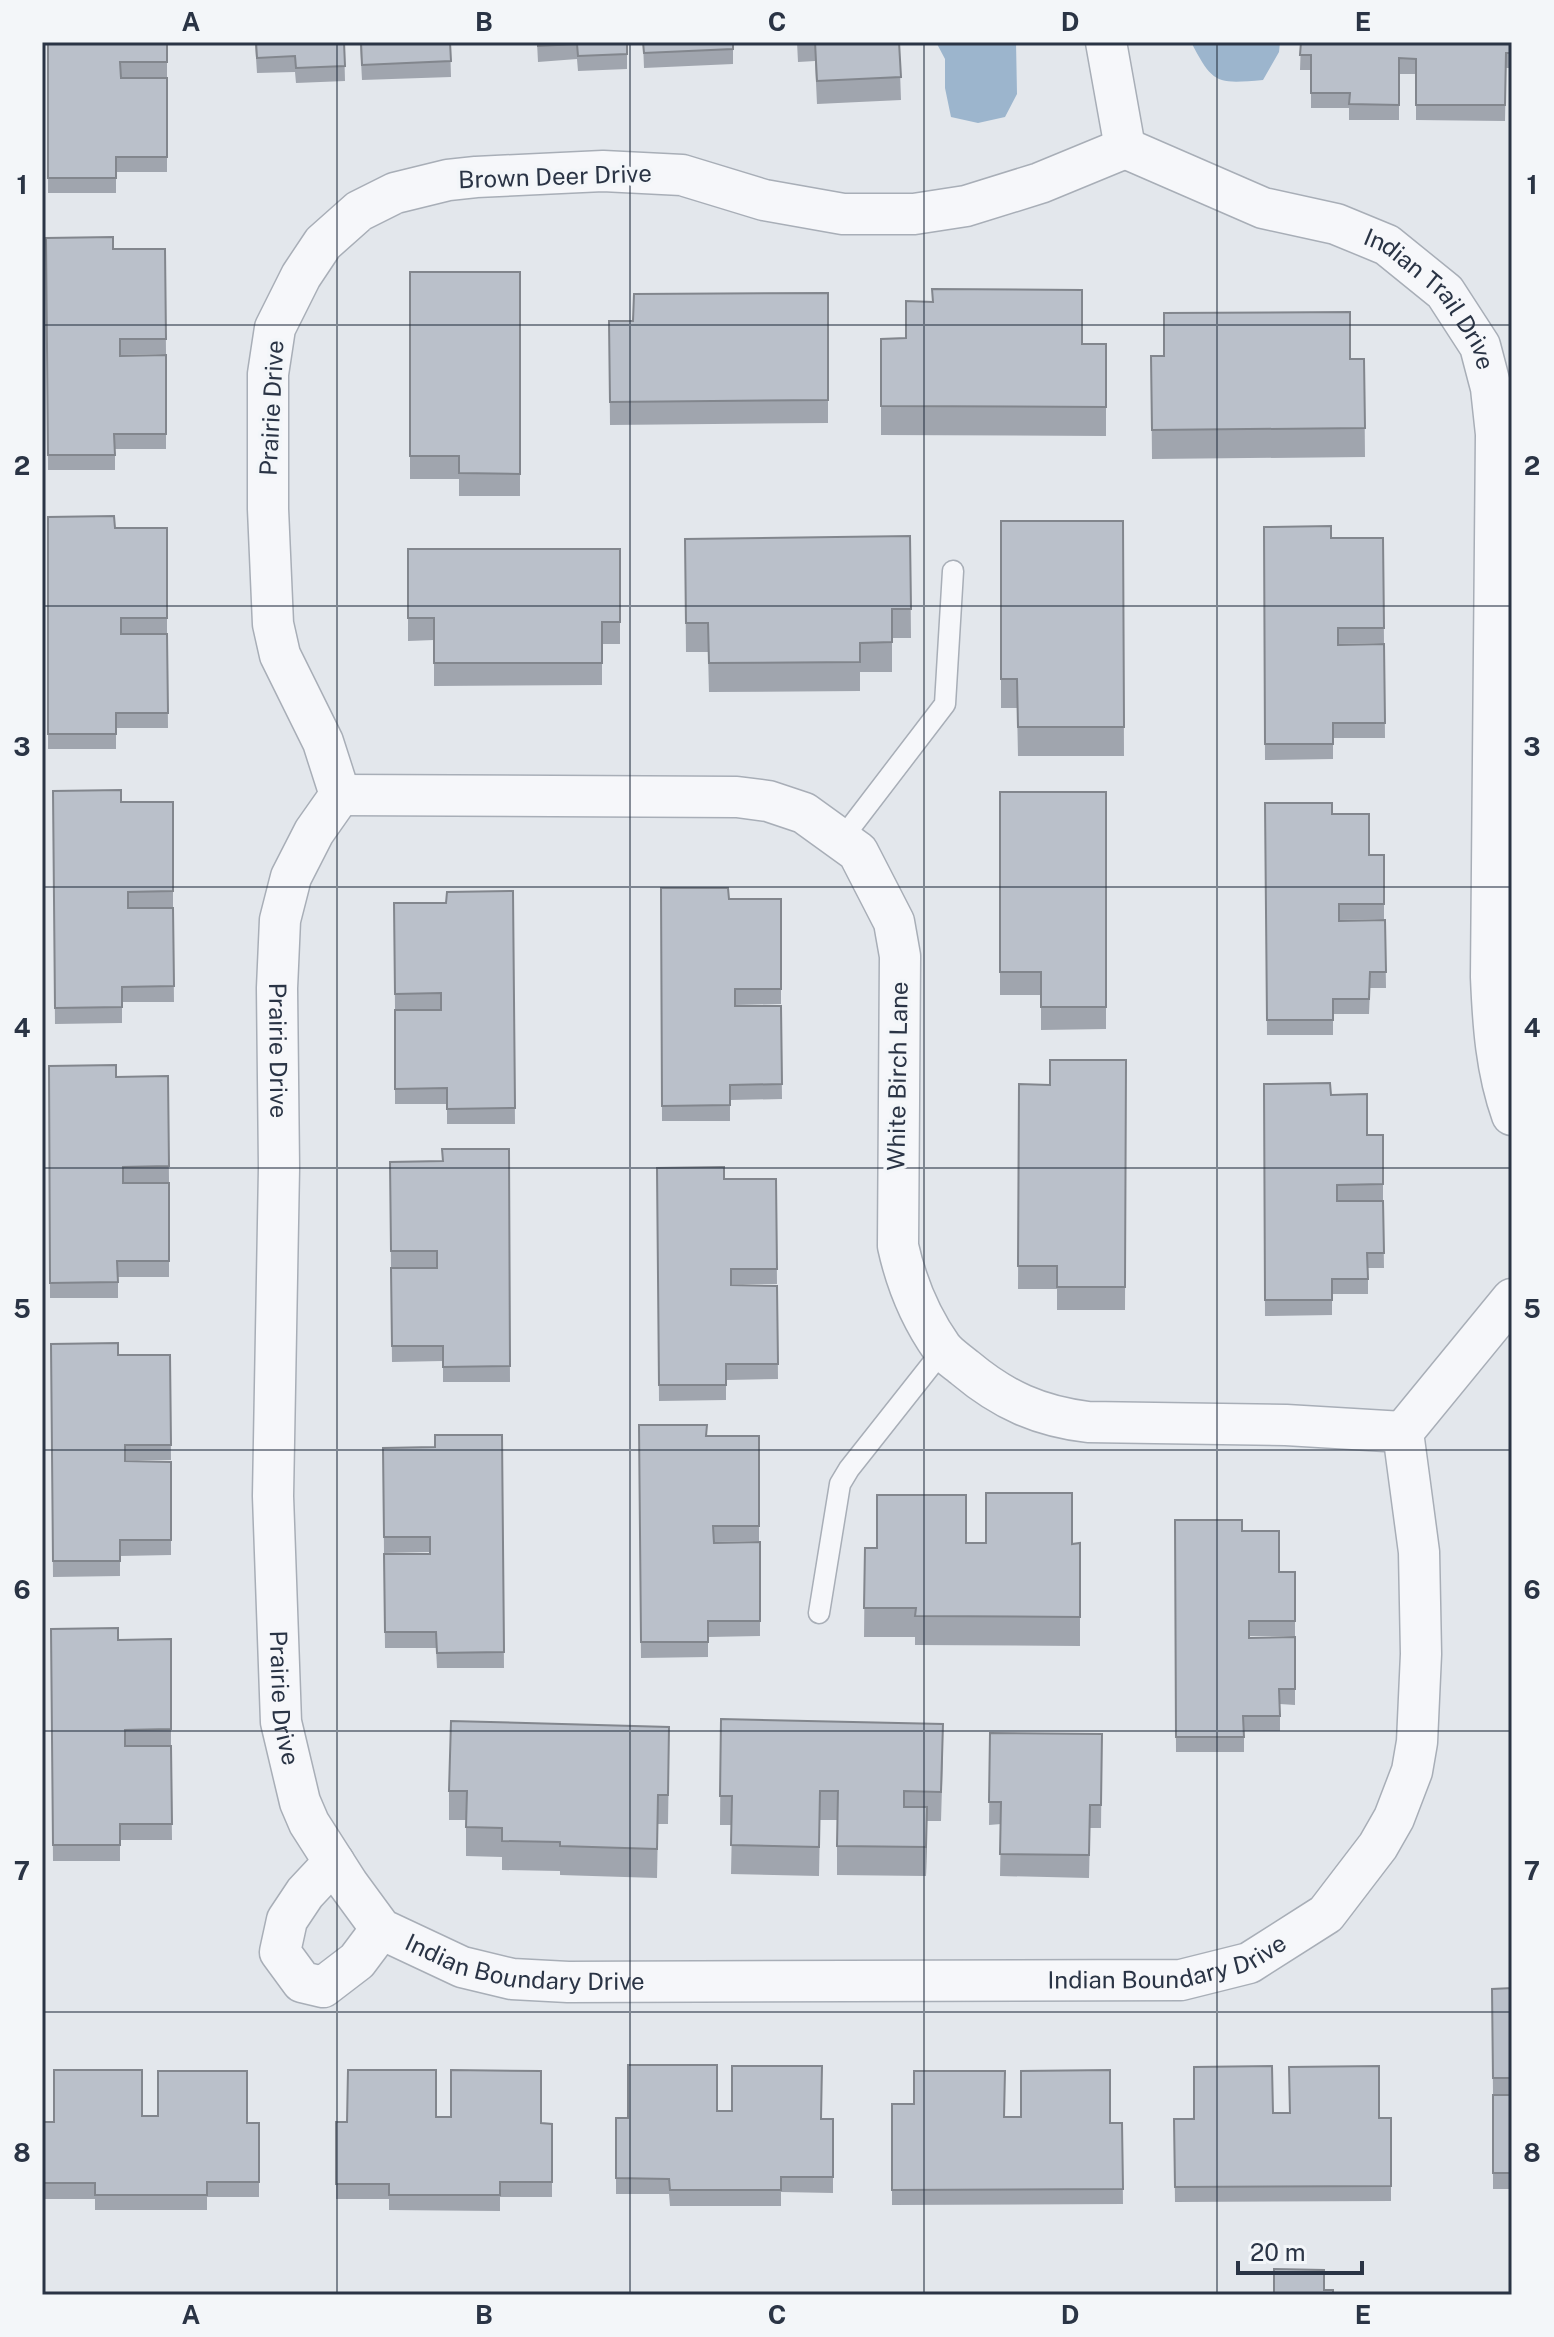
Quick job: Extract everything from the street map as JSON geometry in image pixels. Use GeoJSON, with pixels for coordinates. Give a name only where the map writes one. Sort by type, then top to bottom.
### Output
{"type":"FeatureCollection","features":[{"type":"Feature","properties":{"kind":"street"},"geometry":{"type":"LineString","coordinates":[[1106,42],[1125,148]]}},
{"type":"Feature","properties":{"kind":"street","name":"Brown Deer Drive"},"geometry":{"type":"LineString","coordinates":[[323,243],[359,211],[395,193],[448,180],[603,171],[682,175],[764,200],[843,214],[914,214],[966,206],[1025,188],[1125,148]]}},
{"type":"Feature","properties":{"kind":"street","name":"Indian Trail Drive"},"geometry":{"type":"LineString","coordinates":[[1125,148],[1263,208],[1336,224],[1387,245],[1445,292],[1480,346],[1491,388],[1496,434],[1492,1005],[1502,1087],[1512,1115]]}},
{"type":"Feature","properties":{"kind":"street","name":"Prairie Drive"},"geometry":{"type":"LineString","coordinates":[[323,243],[301,276],[275,328],[268,374],[273,624],[280,655],[323,742],[340,795],[314,832],[291,877],[280,920],[273,1496],[281,1722],[300,1802],[309,1823],[341,1873]]}},
{"type":"Feature","properties":{"kind":"street","name":"White Birch Lane"},"geometry":{"type":"LineString","coordinates":[[340,795],[737,797],[768,801],[804,813],[858,852],[894,922],[900,956],[898,1246],[906,1280],[943,1350],[989,1388],[1037,1413],[1063,1419],[1286,1425],[1403,1432]]}},
{"type":"Feature","properties":{"kind":"street"},"geometry":{"type":"LineString","coordinates":[[1403,1432],[1512,1299]]}},
{"type":"Feature","properties":{"kind":"street","name":"Indian Boundary Drive"},"geometry":{"type":"LineString","coordinates":[[341,1873],[381,1929],[462,1967],[512,1979],[568,1982],[1181,1980],[1249,1963],[1326,1914],[1378,1846],[1394,1818],[1412,1771],[1417,1742],[1421,1654],[1419,1552],[1403,1432]]}},
{"type":"Feature","properties":{"kind":"street"},"geometry":{"type":"LineString","coordinates":[[341,1873],[305,1893],[287,1920],[280,1952],[302,1982],[323,1987],[357,1961],[381,1929]]}},
{"type":"Feature","properties":{"kind":"lane"},"geometry":{"type":"LineString","coordinates":[[841,840],[945,704],[953,571]]}},
{"type":"Feature","properties":{"kind":"lane"},"geometry":{"type":"LineString","coordinates":[[819,1613],[840,1484],[943,1350]]}},
{"type":"Feature","properties":{"kind":"water"},"geometry":{"type":"Polygon","coordinates":[[[936,42],[1016,42],[1017,94],[1005,117],[978,123],[951,117],[945,88],[945,59],[936,42]]]}},
{"type":"Feature","properties":{"kind":"water"},"geometry":{"type":"Polygon","coordinates":[[[1191,42],[1280,42],[1279,52],[1263,80],[1235,82],[1211,74],[1191,42]]]}},
{"type":"Feature","properties":{"kind":"building"},"geometry":{"type":"Polygon","coordinates":[[[48,42],[167,42],[167,62],[120,62],[121,78],[167,78],[167,157],[116,157],[116,178],[48,178],[48,42]]]}},
{"type":"Feature","properties":{"kind":"building"},"geometry":{"type":"Polygon","coordinates":[[[256,42],[344,42],[345,66],[296,68],[295,56],[257,58],[256,42]]]}},
{"type":"Feature","properties":{"kind":"building"},"geometry":{"type":"Polygon","coordinates":[[[361,42],[450,42],[451,61],[362,65],[361,42]]]}},
{"type":"Feature","properties":{"kind":"building"},"geometry":{"type":"Polygon","coordinates":[[[538,42],[627,42],[627,54],[578,56],[577,44],[538,46],[538,42]]]}},
{"type":"Feature","properties":{"kind":"building"},"geometry":{"type":"Polygon","coordinates":[[[643,42],[733,42],[733,49],[644,53],[643,42]]]}},
{"type":"Feature","properties":{"kind":"building"},"geometry":{"type":"Polygon","coordinates":[[[815,42],[899,42],[901,77],[817,81],[815,42]]]}},
{"type":"Feature","properties":{"kind":"building"},"geometry":{"type":"Polygon","coordinates":[[[1301,42],[1512,42],[1512,53],[1506,53],[1505,105],[1416,105],[1416,59],[1399,58],[1399,105],[1349,104],[1350,93],[1311,93],[1311,55],[1300,55],[1301,42]]]}},
{"type":"Feature","properties":{"kind":"building"},"geometry":{"type":"Polygon","coordinates":[[[113,237],[113,249],[165,249],[166,339],[120,339],[120,356],[166,355],[166,434],[114,434],[115,455],[48,455],[46,238],[113,237]]]}},
{"type":"Feature","properties":{"kind":"building"},"geometry":{"type":"Polygon","coordinates":[[[410,272],[520,272],[520,474],[459,473],[459,456],[410,456],[410,272]]]}},
{"type":"Feature","properties":{"kind":"building"},"geometry":{"type":"Polygon","coordinates":[[[932,289],[1082,290],[1082,344],[1106,344],[1106,407],[881,406],[881,339],[906,338],[906,301],[933,302],[932,289]]]}},
{"type":"Feature","properties":{"kind":"building"},"geometry":{"type":"Polygon","coordinates":[[[828,293],[828,400],[610,402],[609,321],[633,321],[634,294],[828,293]]]}},
{"type":"Feature","properties":{"kind":"building"},"geometry":{"type":"Polygon","coordinates":[[[1350,312],[1350,359],[1364,359],[1365,428],[1152,430],[1151,356],[1164,356],[1164,313],[1350,312]]]}},
{"type":"Feature","properties":{"kind":"building"},"geometry":{"type":"Polygon","coordinates":[[[114,516],[115,528],[167,528],[167,618],[121,618],[121,634],[167,634],[168,713],[116,713],[116,734],[48,734],[48,517],[114,516]]]}},
{"type":"Feature","properties":{"kind":"building"},"geometry":{"type":"Polygon","coordinates":[[[1001,521],[1123,521],[1124,727],[1018,727],[1017,679],[1001,679],[1001,521]]]}},
{"type":"Feature","properties":{"kind":"building"},"geometry":{"type":"Polygon","coordinates":[[[1331,526],[1331,538],[1383,538],[1384,628],[1338,628],[1338,645],[1384,644],[1385,723],[1333,723],[1333,744],[1265,744],[1264,527],[1331,526]]]}},
{"type":"Feature","properties":{"kind":"building"},"geometry":{"type":"Polygon","coordinates":[[[910,536],[911,609],[892,609],[892,642],[860,643],[860,662],[709,663],[708,623],[686,623],[685,539],[910,536]]]}},
{"type":"Feature","properties":{"kind":"building"},"geometry":{"type":"Polygon","coordinates":[[[408,549],[620,549],[620,622],[602,622],[602,663],[434,663],[434,618],[408,618],[408,549]]]}},
{"type":"Feature","properties":{"kind":"building"},"geometry":{"type":"Polygon","coordinates":[[[121,790],[121,802],[173,802],[173,891],[128,892],[128,908],[173,908],[174,986],[122,987],[122,1007],[55,1008],[53,791],[121,790]]]}},
{"type":"Feature","properties":{"kind":"building"},"geometry":{"type":"Polygon","coordinates":[[[1000,792],[1106,792],[1106,1007],[1041,1007],[1041,972],[1000,972],[1000,792]]]}},
{"type":"Feature","properties":{"kind":"building"},"geometry":{"type":"Polygon","coordinates":[[[1265,803],[1332,803],[1332,814],[1369,814],[1369,855],[1384,855],[1384,904],[1339,904],[1339,921],[1385,920],[1386,972],[1370,972],[1369,999],[1333,999],[1333,1020],[1267,1020],[1265,803]]]}},
{"type":"Feature","properties":{"kind":"building"},"geometry":{"type":"Polygon","coordinates":[[[661,888],[728,888],[729,899],[781,899],[781,989],[735,989],[735,1006],[781,1006],[782,1084],[730,1085],[730,1105],[662,1106],[661,888]]]}},
{"type":"Feature","properties":{"kind":"building"},"geometry":{"type":"Polygon","coordinates":[[[513,891],[515,1108],[447,1109],[447,1088],[395,1089],[395,1010],[441,1010],[441,993],[395,994],[394,903],[446,903],[447,892],[513,891]]]}},
{"type":"Feature","properties":{"kind":"building"},"geometry":{"type":"Polygon","coordinates":[[[1050,1060],[1126,1060],[1125,1287],[1057,1287],[1057,1266],[1018,1266],[1019,1084],[1050,1085],[1050,1060]]]}},
{"type":"Feature","properties":{"kind":"building"},"geometry":{"type":"Polygon","coordinates":[[[116,1065],[116,1077],[168,1076],[169,1166],[123,1167],[123,1183],[169,1183],[169,1261],[117,1261],[118,1282],[50,1283],[49,1066],[116,1065]]]}},
{"type":"Feature","properties":{"kind":"building"},"geometry":{"type":"Polygon","coordinates":[[[1330,1083],[1331,1095],[1367,1094],[1367,1135],[1383,1135],[1383,1184],[1337,1185],[1337,1201],[1383,1201],[1384,1253],[1367,1253],[1368,1279],[1332,1279],[1332,1300],[1265,1300],[1264,1084],[1330,1083]]]}},
{"type":"Feature","properties":{"kind":"building"},"geometry":{"type":"Polygon","coordinates":[[[442,1149],[509,1149],[510,1366],[443,1367],[443,1346],[392,1346],[391,1268],[437,1268],[437,1251],[391,1251],[390,1162],[443,1161],[442,1149]]]}},
{"type":"Feature","properties":{"kind":"building"},"geometry":{"type":"Polygon","coordinates":[[[724,1167],[724,1179],[776,1179],[777,1269],[731,1269],[731,1285],[777,1286],[778,1364],[726,1364],[726,1385],[659,1385],[657,1168],[724,1167]]]}},
{"type":"Feature","properties":{"kind":"building"},"geometry":{"type":"Polygon","coordinates":[[[118,1343],[118,1355],[170,1355],[171,1445],[125,1445],[125,1461],[171,1462],[171,1540],[120,1540],[120,1561],[53,1561],[51,1344],[118,1343]]]}},
{"type":"Feature","properties":{"kind":"building"},"geometry":{"type":"Polygon","coordinates":[[[639,1425],[707,1425],[706,1436],[759,1436],[759,1526],[713,1526],[714,1543],[760,1542],[760,1621],[708,1621],[708,1642],[641,1642],[639,1425]]]}},
{"type":"Feature","properties":{"kind":"building"},"geometry":{"type":"Polygon","coordinates":[[[435,1435],[502,1435],[504,1652],[437,1653],[436,1632],[385,1632],[384,1554],[430,1554],[430,1537],[384,1537],[383,1448],[435,1447],[435,1435]]]}},
{"type":"Feature","properties":{"kind":"building"},"geometry":{"type":"Polygon","coordinates":[[[986,1493],[1072,1493],[1072,1544],[1080,1543],[1080,1617],[915,1616],[916,1608],[864,1608],[865,1548],[877,1548],[877,1495],[966,1495],[966,1543],[986,1543],[986,1493]]]}},
{"type":"Feature","properties":{"kind":"building"},"geometry":{"type":"Polygon","coordinates":[[[1175,1520],[1242,1520],[1242,1531],[1279,1531],[1279,1572],[1295,1572],[1295,1621],[1249,1621],[1249,1638],[1295,1637],[1295,1689],[1279,1689],[1280,1716],[1243,1716],[1244,1737],[1176,1737],[1175,1520]]]}},
{"type":"Feature","properties":{"kind":"building"},"geometry":{"type":"Polygon","coordinates":[[[118,1628],[118,1640],[171,1639],[171,1729],[125,1730],[125,1746],[171,1746],[172,1824],[120,1824],[120,1845],[53,1845],[51,1629],[118,1628]]]}},
{"type":"Feature","properties":{"kind":"building"},"geometry":{"type":"Polygon","coordinates":[[[721,1719],[943,1724],[941,1792],[904,1791],[904,1807],[927,1807],[926,1847],[837,1846],[838,1791],[820,1791],[819,1847],[731,1845],[732,1796],[720,1796],[721,1719]]]}},
{"type":"Feature","properties":{"kind":"building"},"geometry":{"type":"Polygon","coordinates":[[[451,1721],[669,1727],[668,1795],[658,1795],[657,1849],[502,1841],[502,1828],[466,1827],[467,1791],[449,1791],[451,1721]]]}},
{"type":"Feature","properties":{"kind":"building"},"geometry":{"type":"Polygon","coordinates":[[[990,1733],[1102,1734],[1101,1805],[1090,1805],[1089,1855],[1000,1854],[1001,1802],[989,1802],[990,1733]]]}},
{"type":"Feature","properties":{"kind":"building"},"geometry":{"type":"Polygon","coordinates":[[[1512,1988],[1512,2078],[1493,2078],[1492,1989],[1512,1988]]]}},
{"type":"Feature","properties":{"kind":"building"},"geometry":{"type":"Polygon","coordinates":[[[628,2065],[717,2065],[717,2111],[732,2111],[732,2066],[822,2066],[821,2119],[833,2119],[833,2177],[781,2177],[781,2190],[670,2190],[669,2179],[616,2178],[616,2118],[628,2118],[628,2065]]]}},
{"type":"Feature","properties":{"kind":"building"},"geometry":{"type":"Polygon","coordinates":[[[1272,2066],[1273,2113],[1290,2113],[1289,2067],[1379,2066],[1379,2118],[1391,2118],[1391,2186],[1175,2187],[1174,2119],[1194,2119],[1194,2067],[1272,2066]]]}},
{"type":"Feature","properties":{"kind":"building"},"geometry":{"type":"Polygon","coordinates":[[[54,2070],[142,2070],[142,2116],[158,2116],[158,2071],[247,2071],[247,2123],[259,2123],[259,2182],[207,2182],[207,2195],[95,2195],[95,2183],[42,2183],[42,2122],[54,2122],[54,2070]]]}},
{"type":"Feature","properties":{"kind":"building"},"geometry":{"type":"Polygon","coordinates":[[[348,2070],[436,2070],[436,2117],[451,2117],[451,2070],[541,2071],[541,2123],[552,2124],[552,2182],[500,2182],[500,2195],[389,2195],[389,2184],[336,2184],[336,2122],[347,2122],[348,2070]]]}},
{"type":"Feature","properties":{"kind":"building"},"geometry":{"type":"Polygon","coordinates":[[[1110,2070],[1110,2123],[1122,2123],[1123,2189],[892,2190],[892,2104],[914,2104],[914,2071],[1005,2071],[1004,2117],[1021,2117],[1021,2071],[1110,2070]]]}},
{"type":"Feature","properties":{"kind":"building"},"geometry":{"type":"Polygon","coordinates":[[[1493,2095],[1512,2095],[1512,2173],[1493,2173],[1493,2095]]]}},
{"type":"Feature","properties":{"kind":"building"},"geometry":{"type":"Polygon","coordinates":[[[1274,2269],[1324,2270],[1324,2290],[1333,2290],[1333,2295],[1274,2295],[1274,2269]]]}}]}
